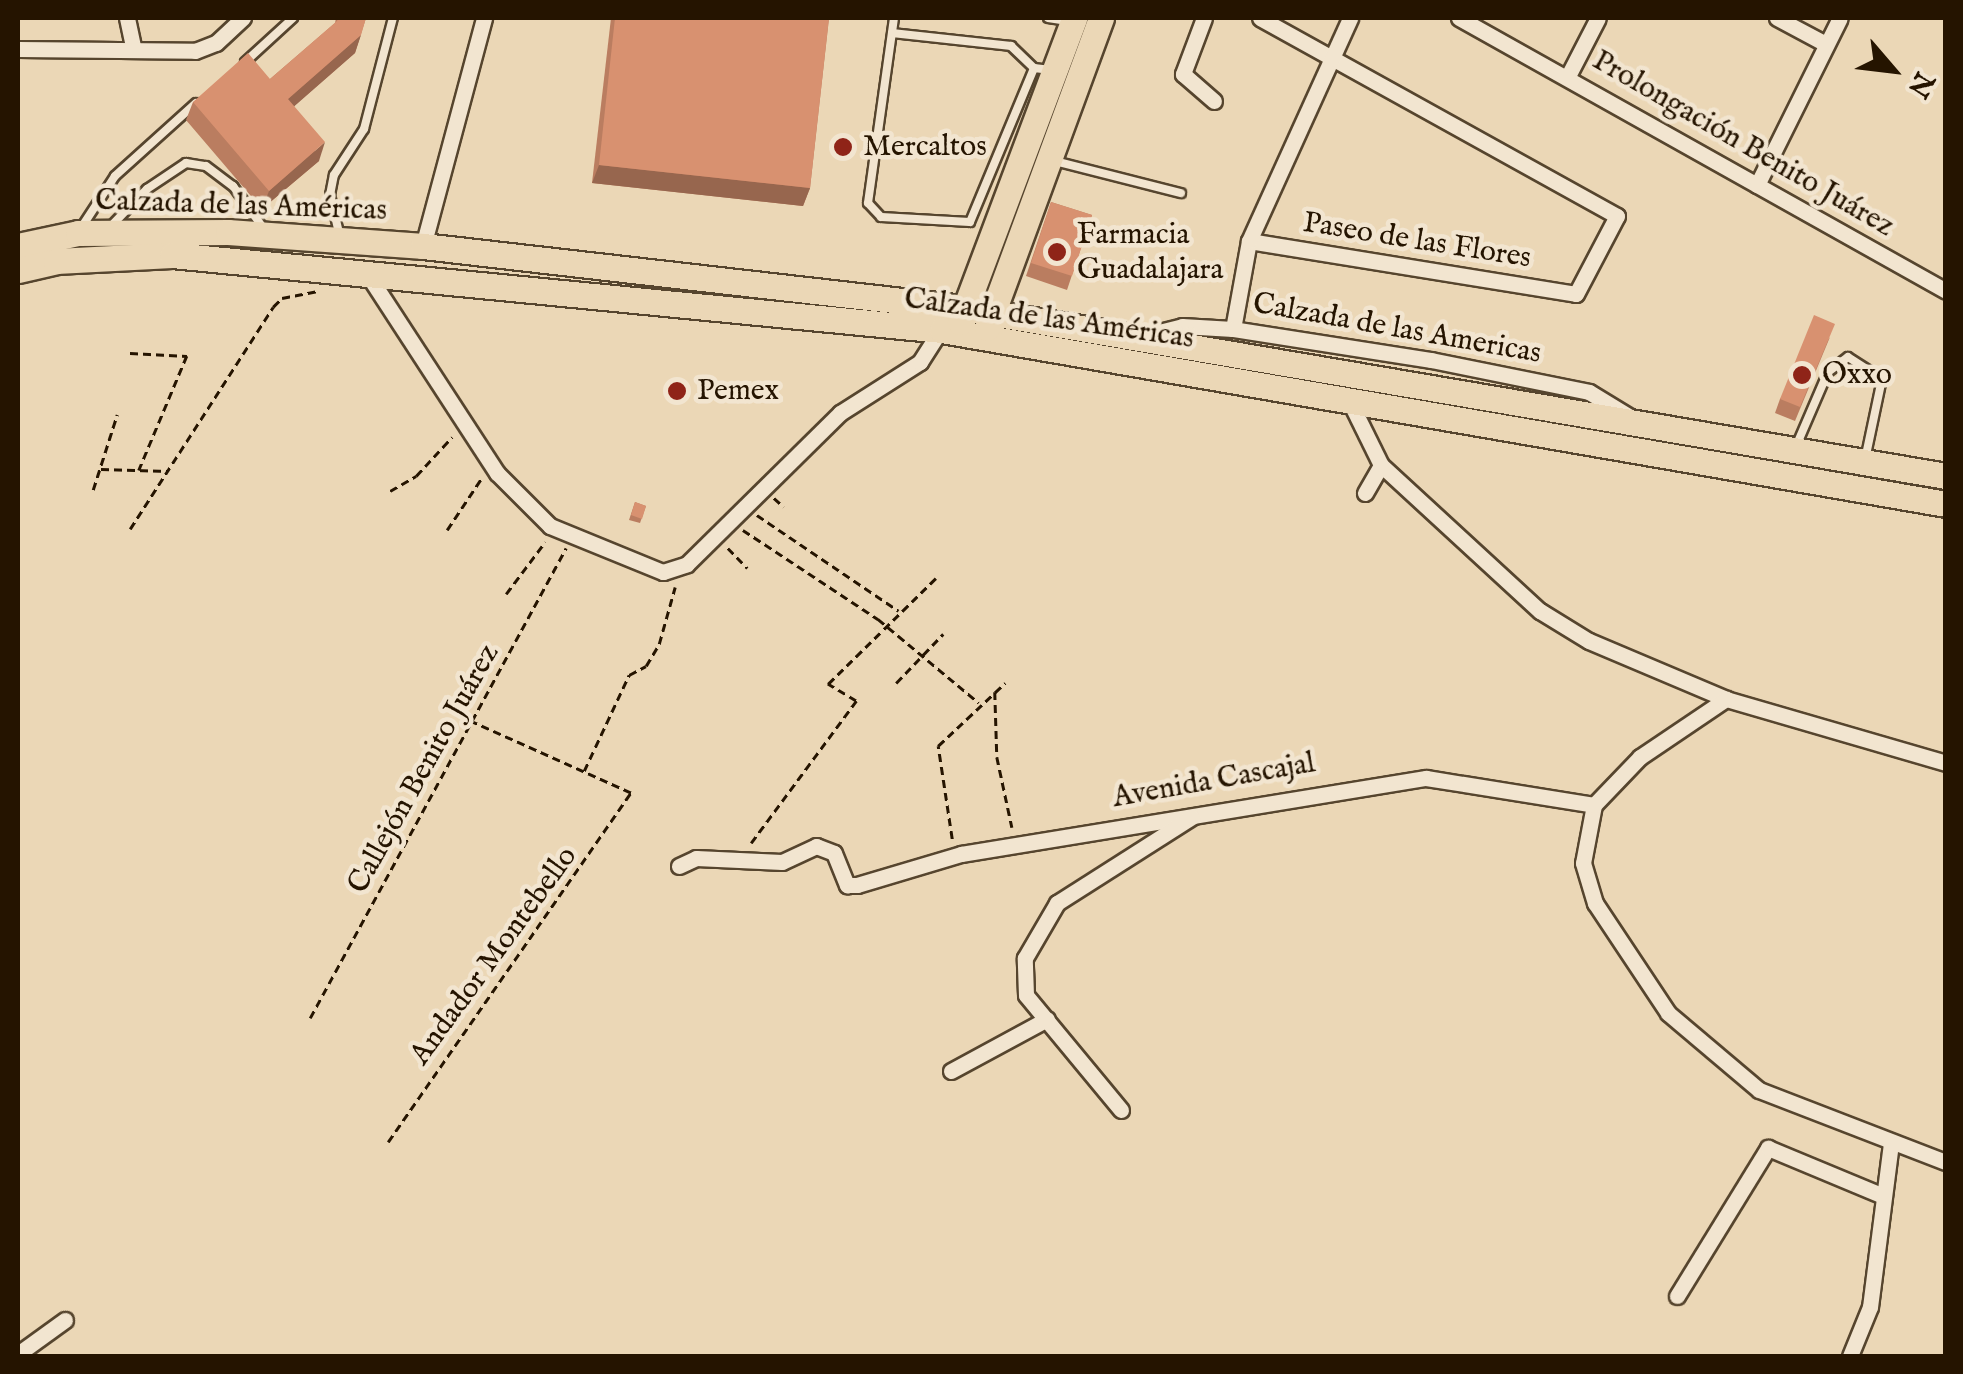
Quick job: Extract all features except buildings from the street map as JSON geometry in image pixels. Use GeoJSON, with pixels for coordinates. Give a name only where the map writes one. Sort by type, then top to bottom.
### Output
{"type":"FeatureCollection","features":[{"type":"Feature","properties":{"kind":"main road"},"geometry":{"type":"LineString","coordinates":[[952,320],[1044,70],[1078,21]]}},
{"type":"Feature","properties":{"kind":"main road"},"geometry":{"type":"LineString","coordinates":[[988,325],[1046,159],[1078,21]]}},
{"type":"Feature","properties":{"kind":"main road","name":"Calzada de las Américas"},"geometry":{"type":"LineString","coordinates":[[18,246],[78,233],[105,232],[269,236],[423,246],[988,325],[1144,336],[1946,476]]}},
{"type":"Feature","properties":{"kind":"main road","name":"Calzada de las Américas"},"geometry":{"type":"LineString","coordinates":[[18,270],[56,261],[172,255],[952,320]]}},
{"type":"Feature","properties":{"kind":"main road","name":"Calzada de las Américas"},"geometry":{"type":"LineString","coordinates":[[988,325],[1350,402],[1946,504]]}},
{"type":"Feature","properties":{"kind":"street"},"geometry":{"type":"LineString","coordinates":[[128,18],[133,47]]}},
{"type":"Feature","properties":{"kind":"street"},"geometry":{"type":"LineString","coordinates":[[18,49],[133,47],[195,52],[216,43],[242,18]]}},
{"type":"Feature","properties":{"kind":"street"},"geometry":{"type":"LineString","coordinates":[[423,246],[484,18]]}},
{"type":"Feature","properties":{"kind":"street"},"geometry":{"type":"LineString","coordinates":[[1204,18],[1182,74],[1214,101]]}},
{"type":"Feature","properties":{"kind":"street"},"geometry":{"type":"LineString","coordinates":[[1260,18],[1330,58]]}},
{"type":"Feature","properties":{"kind":"street"},"geometry":{"type":"LineString","coordinates":[[1233,328],[1249,242],[1350,18]]}},
{"type":"Feature","properties":{"kind":"street","name":"Prolongación Benito Juárez"},"geometry":{"type":"LineString","coordinates":[[1459,18],[1946,290]]}},
{"type":"Feature","properties":{"kind":"street"},"geometry":{"type":"LineString","coordinates":[[1568,76],[1598,18]]}},
{"type":"Feature","properties":{"kind":"street"},"geometry":{"type":"LineString","coordinates":[[1777,18],[1826,44]]}},
{"type":"Feature","properties":{"kind":"street"},"geometry":{"type":"LineString","coordinates":[[1757,185],[1840,18]]}},
{"type":"Feature","properties":{"kind":"street","name":"Paseo de las Flores"},"geometry":{"type":"LineString","coordinates":[[1249,242],[1576,294],[1617,216],[1330,58]]}},
{"type":"Feature","properties":{"kind":"street"},"geometry":{"type":"LineString","coordinates":[[365,270],[490,466],[562,533],[663,572],[677,570],[716,535],[840,413],[920,362],[952,320]]}},
{"type":"Feature","properties":{"kind":"street","name":"Calzada de las Americas"},"geometry":{"type":"LineString","coordinates":[[1144,336],[1182,326],[1233,328],[1590,392],[1634,419]]}},
{"type":"Feature","properties":{"kind":"street"},"geometry":{"type":"LineString","coordinates":[[1350,402],[1380,465],[1540,611],[1589,641],[1726,699],[1946,764]]}},
{"type":"Feature","properties":{"kind":"street"},"geometry":{"type":"LineString","coordinates":[[1364,493],[1380,465]]}},
{"type":"Feature","properties":{"kind":"street"},"geometry":{"type":"LineString","coordinates":[[1726,699],[1640,758],[1594,806],[1583,862],[1596,903],[1668,1013],[1759,1090],[1946,1162]]}},
{"type":"Feature","properties":{"kind":"street","name":"Avenida Cascajal"},"geometry":{"type":"LineString","coordinates":[[738,860],[782,862],[816,846],[834,853],[847,885],[1014,844],[1426,778],[1594,806]]}},
{"type":"Feature","properties":{"kind":"street"},"geometry":{"type":"LineString","coordinates":[[1121,1110],[1047,1019],[1022,979],[1037,930],[1057,903],[1199,812]]}},
{"type":"Feature","properties":{"kind":"street"},"geometry":{"type":"LineString","coordinates":[[679,866],[696,858],[738,860]]}},
{"type":"Feature","properties":{"kind":"street"},"geometry":{"type":"LineString","coordinates":[[952,1071],[1047,1019]]}},
{"type":"Feature","properties":{"kind":"street"},"geometry":{"type":"LineString","coordinates":[[1850,1356],[1870,1307],[1881,1195],[1891,1143]]}},
{"type":"Feature","properties":{"kind":"street"},"geometry":{"type":"LineString","coordinates":[[1678,1296],[1768,1148],[1881,1195]]}},
{"type":"Feature","properties":{"kind":"street"},"geometry":{"type":"LineString","coordinates":[[18,1354],[64,1320]]}},
{"type":"Feature","properties":{"kind":"lane"},"geometry":{"type":"LineString","coordinates":[[242,66],[293,18]]}},
{"type":"Feature","properties":{"kind":"lane"},"geometry":{"type":"LineString","coordinates":[[342,242],[330,195],[334,175],[364,130],[394,18]]}},
{"type":"Feature","properties":{"kind":"lane"},"geometry":{"type":"LineString","coordinates":[[892,33],[1011,46],[1044,70],[970,222],[880,217],[868,203],[894,18]]}},
{"type":"Feature","properties":{"kind":"lane"},"geometry":{"type":"LineString","coordinates":[[78,233],[115,176],[200,99]]}},
{"type":"Feature","properties":{"kind":"lane"},"geometry":{"type":"LineString","coordinates":[[1046,159],[1181,193]]}},
{"type":"Feature","properties":{"kind":"lane"},"geometry":{"type":"LineString","coordinates":[[105,232],[146,188],[186,163],[206,166],[234,186],[269,236]]}},
{"type":"Feature","properties":{"kind":"lane"},"geometry":{"type":"LineString","coordinates":[[1795,448],[1828,372],[1848,356],[1882,379],[1864,461]]}},
{"type":"Feature","properties":{"kind":"path"},"geometry":{"type":"LineString","coordinates":[[130,529],[273,307],[282,298],[322,290],[334,270]]}},
{"type":"Feature","properties":{"kind":"path"},"geometry":{"type":"LineString","coordinates":[[130,352],[187,356],[139,470]]}},
{"type":"Feature","properties":{"kind":"path"},"geometry":{"type":"LineString","coordinates":[[93,490],[117,414]]}},
{"type":"Feature","properties":{"kind":"path"},"geometry":{"type":"LineString","coordinates":[[390,490],[416,476],[463,426]]}},
{"type":"Feature","properties":{"kind":"path"},"geometry":{"type":"LineString","coordinates":[[447,530],[490,466]]}},
{"type":"Feature","properties":{"kind":"path"},"geometry":{"type":"LineString","coordinates":[[99,469],[170,471]]}},
{"type":"Feature","properties":{"kind":"path"},"geometry":{"type":"LineString","coordinates":[[744,506],[900,612]]}},
{"type":"Feature","properties":{"kind":"path"},"geometry":{"type":"LineString","coordinates":[[729,521],[881,626],[979,703]]}},
{"type":"Feature","properties":{"kind":"path"},"geometry":{"type":"LineString","coordinates":[[506,594],[562,533]]}},
{"type":"Feature","properties":{"kind":"path","name":"Callejón Benito Juárez"},"geometry":{"type":"LineString","coordinates":[[310,1018],[470,721],[562,533]]}},
{"type":"Feature","properties":{"kind":"path"},"geometry":{"type":"LineString","coordinates":[[716,535],[747,568]]}},
{"type":"Feature","properties":{"kind":"path"},"geometry":{"type":"LineString","coordinates":[[470,721],[584,772],[629,675],[646,666],[660,644],[677,570]]}},
{"type":"Feature","properties":{"kind":"path"},"geometry":{"type":"LineString","coordinates":[[738,860],[856,700],[828,684],[881,626],[936,578]]}},
{"type":"Feature","properties":{"kind":"path"},"geometry":{"type":"LineString","coordinates":[[896,683],[943,634]]}},
{"type":"Feature","properties":{"kind":"path"},"geometry":{"type":"LineString","coordinates":[[954,856],[938,746],[979,703],[1005,683]]}},
{"type":"Feature","properties":{"kind":"path"},"geometry":{"type":"LineString","coordinates":[[995,690],[997,757],[1014,844]]}},
{"type":"Feature","properties":{"kind":"path","name":"Andador Montebello"},"geometry":{"type":"LineString","coordinates":[[388,1142],[632,793],[584,772]]}},
{"type":"Feature","properties":{"kind":"place","name":"Mercaltos"},"geometry":{"type":"Point","coordinates":[843,147]}},
{"type":"Feature","properties":{"kind":"place","name":"Farmacia Guadalajara"},"geometry":{"type":"Point","coordinates":[1057,252]}},
{"type":"Feature","properties":{"kind":"place","name":"Oxxo"},"geometry":{"type":"Point","coordinates":[1802,375]}},
{"type":"Feature","properties":{"kind":"place","name":"Pemex"},"geometry":{"type":"Point","coordinates":[677,391]}}]}
